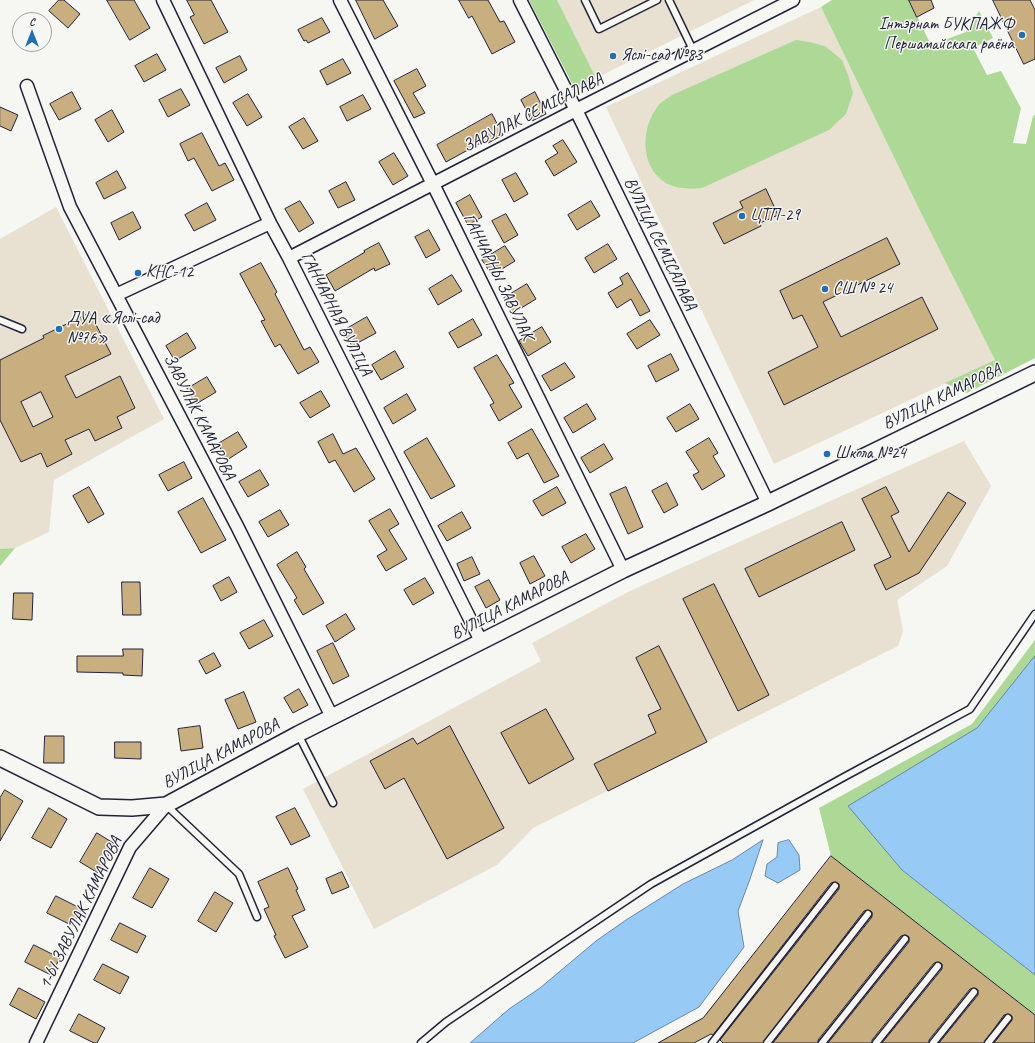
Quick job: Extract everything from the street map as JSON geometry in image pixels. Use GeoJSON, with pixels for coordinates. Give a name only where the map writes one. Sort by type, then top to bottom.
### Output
{"type":"FeatureCollection","features":[{"type":"Feature","properties":{"kind":"street","name":"ГАНЧАРНАЯ ВУЛІЦА"},"geometry":{"type":"LineString","coordinates":[[163,0],[270,222],[481,641]]}},
{"type":"Feature","properties":{"kind":"street","name":"ГАНЧАРНЫ ЗАВУЛАК"},"geometry":{"type":"LineString","coordinates":[[340,0],[433,184],[623,570]]}},
{"type":"Feature","properties":{"kind":"street","name":"ВУЛІЦА СЕМІСАЛАВА"},"geometry":{"type":"LineString","coordinates":[[520,0],[576,110],[768,503]]}},
{"type":"Feature","properties":{"kind":"street","name":"ЗАВУЛАК СЕМІСАЛАВА"},"geometry":{"type":"LineString","coordinates":[[289,258],[793,0]]}},
{"type":"Feature","properties":{"kind":"street","name":"ЗАВУЛАК КАМАРОВА"},"geometry":{"type":"LineString","coordinates":[[27,86],[70,207],[233,520],[332,717]]}},
{"type":"Feature","properties":{"kind":"street"},"geometry":{"type":"LineString","coordinates":[[116,295],[270,222]]}},
{"type":"Feature","properties":{"kind":"street","name":"ВУЛІЦА КАМАРОВА"},"geometry":{"type":"LineString","coordinates":[[0,758],[100,806],[132,808],[166,805],[298,734],[623,570],[768,503],[1035,373]]}},
{"type":"Feature","properties":{"kind":"street","name":"1-Ы ЗАВУЛАК КАМАРОВА"},"geometry":{"type":"LineString","coordinates":[[36,1043],[130,847],[166,805]]}},
{"type":"Feature","properties":{"kind":"lane"},"geometry":{"type":"LineString","coordinates":[[585,0],[599,28],[657,0]]}},
{"type":"Feature","properties":{"kind":"lane"},"geometry":{"type":"LineString","coordinates":[[669,0],[693,50]]}},
{"type":"Feature","properties":{"kind":"lane"},"geometry":{"type":"LineString","coordinates":[[0,320],[22,329]]}},
{"type":"Feature","properties":{"kind":"lane"},"geometry":{"type":"LineString","coordinates":[[421,1043],[446,1022],[651,884],[970,709],[1035,614]]}},
{"type":"Feature","properties":{"kind":"lane"},"geometry":{"type":"LineString","coordinates":[[298,734],[333,803]]}},
{"type":"Feature","properties":{"kind":"lane"},"geometry":{"type":"LineString","coordinates":[[166,805],[239,874],[257,917]]}},
{"type":"Feature","properties":{"kind":"lane"},"geometry":{"type":"LineString","coordinates":[[712,1043],[835,886]]}},
{"type":"Feature","properties":{"kind":"lane"},"geometry":{"type":"LineString","coordinates":[[767,1043],[868,914]]}},
{"type":"Feature","properties":{"kind":"lane"},"geometry":{"type":"LineString","coordinates":[[822,1043],[905,939]]}},
{"type":"Feature","properties":{"kind":"lane"},"geometry":{"type":"LineString","coordinates":[[876,1043],[938,966]]}},
{"type":"Feature","properties":{"kind":"lane"},"geometry":{"type":"LineString","coordinates":[[933,1043],[974,992]]}},
{"type":"Feature","properties":{"kind":"lane"},"geometry":{"type":"LineString","coordinates":[[988,1043],[1008,1018]]}},
{"type":"Feature","properties":{"kind":"shaded area","name":"Яслі-сад №83"},"geometry":{"type":"Polygon","coordinates":[[[557,0],[754,0],[596,78],[557,0]]]}},
{"type":"Feature","properties":{"kind":"shaded area","name":"СШ № 24"},"geometry":{"type":"Polygon","coordinates":[[[821,7],[923,217],[995,360],[774,464],[606,107],[821,7]]]}},
{"type":"Feature","properties":{"kind":"shaded area","name":"ДУА «Яслі-сад №76»"},"geometry":{"type":"Polygon","coordinates":[[[56,207],[164,419],[54,480],[49,532],[15,548],[0,549],[0,239],[56,207]]]}},
{"type":"Feature","properties":{"kind":"shaded area"},"geometry":{"type":"Polygon","coordinates":[[[964,441],[991,486],[947,566],[897,600],[903,631],[898,646],[533,828],[497,865],[374,929],[303,789],[541,661],[532,643],[630,591],[964,441]]]}},
{"type":"Feature","properties":{"kind":"green space"},"geometry":{"type":"Polygon","coordinates":[[[529,0],[557,0],[596,78],[575,89],[529,0]]]}},
{"type":"Feature","properties":{"kind":"green space"},"geometry":{"type":"Polygon","coordinates":[[[832,0],[909,0],[931,45],[966,32],[979,11],[993,38],[973,48],[987,75],[1001,71],[1021,108],[1013,143],[1026,144],[1033,116],[1035,115],[1035,358],[967,393],[945,383],[995,360],[923,217],[821,7],[832,0]]]}},
{"type":"Feature","properties":{"kind":"green space"},"geometry":{"type":"Polygon","coordinates":[[[796,40],[825,46],[842,60],[853,93],[846,114],[829,130],[702,188],[672,186],[667,184],[655,174],[647,156],[646,135],[652,115],[659,105],[672,95],[796,40]]]}},
{"type":"Feature","properties":{"kind":"green space"},"geometry":{"type":"Polygon","coordinates":[[[15,548],[0,566],[0,549],[15,548]]]}},
{"type":"Feature","properties":{"kind":"green space"},"geometry":{"type":"Polygon","coordinates":[[[1035,640],[1035,1015],[831,856],[819,808],[972,724],[1035,640]]]}},
{"type":"Feature","properties":{"kind":"water"},"geometry":{"type":"Polygon","coordinates":[[[1035,656],[1035,975],[902,870],[848,806],[977,728],[1035,656]]]}},
{"type":"Feature","properties":{"kind":"water"},"geometry":{"type":"Polygon","coordinates":[[[763,840],[738,911],[744,947],[699,1007],[633,1043],[470,1043],[509,1009],[540,988],[596,941],[626,920],[683,884],[732,860],[763,840]]]}},
{"type":"Feature","properties":{"kind":"water"},"geometry":{"type":"Polygon","coordinates":[[[789,840],[799,855],[800,870],[778,883],[765,876],[767,864],[777,857],[778,843],[789,840]]]}},
{"type":"Feature","properties":{"kind":"building"},"geometry":{"type":"Polygon","coordinates":[[[59,0],[64,0],[80,14],[68,28],[52,12],[49,11],[59,0]]]}},
{"type":"Feature","properties":{"kind":"building"},"geometry":{"type":"Polygon","coordinates":[[[107,0],[134,0],[150,28],[130,40],[107,0]]]}},
{"type":"Feature","properties":{"kind":"building"},"geometry":{"type":"Polygon","coordinates":[[[187,0],[211,0],[228,32],[204,44],[190,17],[194,15],[187,0]]]}},
{"type":"Feature","properties":{"kind":"building"},"geometry":{"type":"Polygon","coordinates":[[[356,0],[383,0],[398,26],[375,39],[356,0]]]}},
{"type":"Feature","properties":{"kind":"building"},"geometry":{"type":"Polygon","coordinates":[[[459,0],[488,0],[500,22],[504,21],[515,42],[492,54],[472,16],[469,18],[459,0]]]}},
{"type":"Feature","properties":{"kind":"building"},"geometry":{"type":"Polygon","coordinates":[[[909,0],[931,0],[934,8],[917,17],[909,0]]]}},
{"type":"Feature","properties":{"kind":"building","name":"Інтэрнат БУКПАЖФ Першамайскага раёна"},"geometry":{"type":"Polygon","coordinates":[[[993,0],[1030,0],[1035,10],[1035,59],[1024,64],[993,0]]]}},
{"type":"Feature","properties":{"kind":"building"},"geometry":{"type":"Polygon","coordinates":[[[322,18],[330,32],[308,43],[306,40],[304,41],[298,30],[322,18]]]}},
{"type":"Feature","properties":{"kind":"building"},"geometry":{"type":"Polygon","coordinates":[[[157,54],[166,70],[144,82],[135,66],[157,54]]]}},
{"type":"Feature","properties":{"kind":"building"},"geometry":{"type":"Polygon","coordinates":[[[240,56],[247,70],[224,83],[216,68],[240,56]]]}},
{"type":"Feature","properties":{"kind":"building"},"geometry":{"type":"Polygon","coordinates":[[[343,59],[351,73],[327,85],[320,71],[343,59]]]}},
{"type":"Feature","properties":{"kind":"building"},"geometry":{"type":"Polygon","coordinates":[[[417,69],[426,86],[413,93],[425,113],[414,118],[394,81],[417,69]]]}},
{"type":"Feature","properties":{"kind":"building"},"geometry":{"type":"Polygon","coordinates":[[[181,89],[190,105],[168,117],[159,100],[181,89]]]}},
{"type":"Feature","properties":{"kind":"building"},"geometry":{"type":"Polygon","coordinates":[[[72,92],[81,109],[59,120],[50,104],[72,92]]]}},
{"type":"Feature","properties":{"kind":"building"},"geometry":{"type":"Polygon","coordinates":[[[535,92],[546,114],[532,121],[521,100],[535,92]]]}},
{"type":"Feature","properties":{"kind":"building"},"geometry":{"type":"Polygon","coordinates":[[[248,94],[262,117],[247,126],[233,103],[248,94]]]}},
{"type":"Feature","properties":{"kind":"building"},"geometry":{"type":"Polygon","coordinates":[[[363,95],[371,109],[347,121],[340,107],[363,95]]]}},
{"type":"Feature","properties":{"kind":"building"},"geometry":{"type":"Polygon","coordinates":[[[0,107],[18,115],[11,131],[0,126],[0,107]]]}},
{"type":"Feature","properties":{"kind":"building"},"geometry":{"type":"Polygon","coordinates":[[[112,110],[124,132],[108,142],[95,120],[112,110]]]}},
{"type":"Feature","properties":{"kind":"building"},"geometry":{"type":"Polygon","coordinates":[[[492,114],[503,135],[488,143],[486,140],[446,162],[437,145],[492,114]]]}},
{"type":"Feature","properties":{"kind":"building"},"geometry":{"type":"Polygon","coordinates":[[[304,118],[318,141],[303,149],[289,127],[304,118]]]}},
{"type":"Feature","properties":{"kind":"building"},"geometry":{"type":"Polygon","coordinates":[[[202,133],[219,166],[225,163],[234,180],[212,191],[194,158],[188,161],[180,144],[202,133]]]}},
{"type":"Feature","properties":{"kind":"building"},"geometry":{"type":"Polygon","coordinates":[[[563,140],[577,162],[554,176],[545,161],[558,153],[553,146],[563,140]]]}},
{"type":"Feature","properties":{"kind":"building"},"geometry":{"type":"Polygon","coordinates":[[[394,153],[408,176],[393,185],[379,162],[394,153]]]}},
{"type":"Feature","properties":{"kind":"building"},"geometry":{"type":"Polygon","coordinates":[[[117,171],[126,188],[104,199],[96,183],[117,171]]]}},
{"type":"Feature","properties":{"kind":"building"},"geometry":{"type":"Polygon","coordinates":[[[516,173],[528,194],[514,202],[502,180],[516,173]]]}},
{"type":"Feature","properties":{"kind":"building"},"geometry":{"type":"Polygon","coordinates":[[[346,182],[355,200],[338,208],[329,191],[346,182]]]}},
{"type":"Feature","properties":{"kind":"building","name":"ЦТП-29"},"geometry":{"type":"Polygon","coordinates":[[[766,189],[778,215],[760,223],[761,226],[724,244],[713,223],[743,208],[740,202],[766,189]]]}},
{"type":"Feature","properties":{"kind":"building"},"geometry":{"type":"Polygon","coordinates":[[[470,195],[482,217],[468,225],[456,203],[470,195]]]}},
{"type":"Feature","properties":{"kind":"building"},"geometry":{"type":"Polygon","coordinates":[[[300,201],[314,223],[299,232],[285,209],[300,201]]]}},
{"type":"Feature","properties":{"kind":"building"},"geometry":{"type":"Polygon","coordinates":[[[591,201],[600,216],[577,230],[568,215],[591,201]]]}},
{"type":"Feature","properties":{"kind":"building"},"geometry":{"type":"Polygon","coordinates":[[[207,203],[216,220],[194,231],[185,215],[207,203]]]}},
{"type":"Feature","properties":{"kind":"building"},"geometry":{"type":"Polygon","coordinates":[[[133,212],[141,228],[119,240],[111,223],[133,212]]]}},
{"type":"Feature","properties":{"kind":"building"},"geometry":{"type":"Polygon","coordinates":[[[506,214],[518,235],[504,243],[492,221],[506,214]]]}},
{"type":"Feature","properties":{"kind":"building"},"geometry":{"type":"Polygon","coordinates":[[[429,230],[440,250],[426,258],[415,237],[429,230]]]}},
{"type":"Feature","properties":{"kind":"building","name":"СШ № 24"},"geometry":{"type":"Polygon","coordinates":[[[887,238],[900,264],[823,302],[841,337],[922,297],[938,329],[784,405],[768,372],[818,347],[802,315],[793,319],[780,291],[887,238]]]}},
{"type":"Feature","properties":{"kind":"building"},"geometry":{"type":"Polygon","coordinates":[[[379,243],[390,264],[375,271],[374,268],[335,291],[326,275],[379,243]]]}},
{"type":"Feature","properties":{"kind":"building"},"geometry":{"type":"Polygon","coordinates":[[[608,244],[617,259],[594,273],[585,258],[608,244]]]}},
{"type":"Feature","properties":{"kind":"building"},"geometry":{"type":"Polygon","coordinates":[[[505,246],[515,261],[492,275],[482,260],[505,246]]]}},
{"type":"Feature","properties":{"kind":"building"},"geometry":{"type":"Polygon","coordinates":[[[261,263],[277,292],[275,294],[304,350],[310,347],[319,362],[298,374],[280,344],[275,347],[261,321],[265,320],[240,274],[261,263]]]}},
{"type":"Feature","properties":{"kind":"building"},"geometry":{"type":"Polygon","coordinates":[[[628,273],[650,311],[640,316],[631,299],[617,308],[608,293],[623,284],[620,278],[628,273]]]}},
{"type":"Feature","properties":{"kind":"building"},"geometry":{"type":"Polygon","coordinates":[[[452,275],[462,291],[438,305],[429,289],[452,275]]]}},
{"type":"Feature","properties":{"kind":"building"},"geometry":{"type":"Polygon","coordinates":[[[527,284],[536,299],[513,313],[504,298],[527,284]]]}},
{"type":"Feature","properties":{"kind":"building"},"geometry":{"type":"Polygon","coordinates":[[[90,313],[111,354],[65,376],[76,398],[120,376],[135,408],[117,417],[122,428],[95,441],[89,429],[65,440],[72,454],[47,467],[41,453],[21,462],[0,420],[0,360],[44,338],[43,336],[90,313]],[[41,392],[21,402],[33,427],[53,417],[41,392]]]}},
{"type":"Feature","properties":{"kind":"building"},"geometry":{"type":"Polygon","coordinates":[[[367,317],[376,333],[352,346],[343,331],[367,317]]]}},
{"type":"Feature","properties":{"kind":"building"},"geometry":{"type":"Polygon","coordinates":[[[473,319],[482,335],[458,348],[449,333],[473,319]]]}},
{"type":"Feature","properties":{"kind":"building"},"geometry":{"type":"Polygon","coordinates":[[[650,320],[660,335],[637,349],[627,334],[650,320]]]}},
{"type":"Feature","properties":{"kind":"building"},"geometry":{"type":"Polygon","coordinates":[[[542,327],[551,342],[528,356],[519,341],[542,327]]]}},
{"type":"Feature","properties":{"kind":"building"},"geometry":{"type":"Polygon","coordinates":[[[187,333],[196,348],[175,361],[166,346],[187,333]]]}},
{"type":"Feature","properties":{"kind":"building"},"geometry":{"type":"Polygon","coordinates":[[[395,351],[404,367],[381,380],[372,365],[395,351]]]}},
{"type":"Feature","properties":{"kind":"building"},"geometry":{"type":"Polygon","coordinates":[[[671,354],[679,370],[656,382],[648,366],[671,354]]]}},
{"type":"Feature","properties":{"kind":"building"},"geometry":{"type":"Polygon","coordinates":[[[497,355],[514,383],[509,385],[522,407],[499,421],[490,405],[494,403],[474,368],[497,355]]]}},
{"type":"Feature","properties":{"kind":"building"},"geometry":{"type":"Polygon","coordinates":[[[565,363],[575,377],[551,391],[542,376],[565,363]]]}},
{"type":"Feature","properties":{"kind":"building"},"geometry":{"type":"Polygon","coordinates":[[[207,377],[216,392],[196,404],[187,389],[207,377]]]}},
{"type":"Feature","properties":{"kind":"building"},"geometry":{"type":"Polygon","coordinates":[[[321,391],[330,406],[310,418],[300,403],[321,391]]]}},
{"type":"Feature","properties":{"kind":"building"},"geometry":{"type":"Polygon","coordinates":[[[407,394],[416,410],[393,424],[384,408],[407,394]]]}},
{"type":"Feature","properties":{"kind":"building"},"geometry":{"type":"Polygon","coordinates":[[[587,404],[596,419],[573,433],[564,418],[587,404]]]}},
{"type":"Feature","properties":{"kind":"building"},"geometry":{"type":"Polygon","coordinates":[[[690,404],[699,419],[676,432],[667,418],[690,404]]]}},
{"type":"Feature","properties":{"kind":"building"},"geometry":{"type":"Polygon","coordinates":[[[532,429],[559,476],[544,483],[528,453],[517,459],[508,443],[532,429]]]}},
{"type":"Feature","properties":{"kind":"building"},"geometry":{"type":"Polygon","coordinates":[[[238,432],[247,447],[227,460],[218,444],[238,432]]]}},
{"type":"Feature","properties":{"kind":"building"},"geometry":{"type":"Polygon","coordinates":[[[333,434],[343,454],[356,448],[375,479],[354,492],[335,460],[329,463],[318,442],[333,434]]]}},
{"type":"Feature","properties":{"kind":"building"},"geometry":{"type":"Polygon","coordinates":[[[427,438],[455,486],[431,499],[404,452],[427,438]]]}},
{"type":"Feature","properties":{"kind":"building"},"geometry":{"type":"Polygon","coordinates":[[[709,438],[718,453],[713,456],[725,476],[702,490],[693,475],[699,472],[686,452],[709,438]]]}},
{"type":"Feature","properties":{"kind":"building"},"geometry":{"type":"Polygon","coordinates":[[[604,444],[613,459],[590,473],[581,458],[604,444]]]}},
{"type":"Feature","properties":{"kind":"building"},"geometry":{"type":"Polygon","coordinates":[[[184,462],[192,478],[168,491],[159,475],[184,462]]]}},
{"type":"Feature","properties":{"kind":"building"},"geometry":{"type":"Polygon","coordinates":[[[260,470],[269,485],[248,497],[239,482],[260,470]]]}},
{"type":"Feature","properties":{"kind":"building"},"geometry":{"type":"Polygon","coordinates":[[[667,483],[678,505],[664,513],[652,491],[667,483]]]}},
{"type":"Feature","properties":{"kind":"building"},"geometry":{"type":"Polygon","coordinates":[[[89,487],[104,514],[88,523],[73,496],[89,487]]]}},
{"type":"Feature","properties":{"kind":"building"},"geometry":{"type":"Polygon","coordinates":[[[557,487],[566,503],[542,516],[533,501],[557,487]]]}},
{"type":"Feature","properties":{"kind":"building"},"geometry":{"type":"Polygon","coordinates":[[[626,487],[643,527],[628,534],[610,494],[626,487]]]}},
{"type":"Feature","properties":{"kind":"building"},"geometry":{"type":"Polygon","coordinates":[[[886,487],[899,512],[891,516],[909,552],[948,492],[966,503],[919,573],[886,590],[874,565],[891,557],[862,499],[886,487]]]}},
{"type":"Feature","properties":{"kind":"building"},"geometry":{"type":"Polygon","coordinates":[[[203,498],[226,540],[201,553],[178,512],[203,498]]]}},
{"type":"Feature","properties":{"kind":"building"},"geometry":{"type":"Polygon","coordinates":[[[390,509],[399,524],[389,530],[407,559],[386,571],[377,556],[387,550],[369,521],[390,509]]]}},
{"type":"Feature","properties":{"kind":"building"},"geometry":{"type":"Polygon","coordinates":[[[280,510],[289,525],[268,537],[259,522],[280,510]]]}},
{"type":"Feature","properties":{"kind":"building"},"geometry":{"type":"Polygon","coordinates":[[[462,512],[471,528],[447,541],[438,526],[462,512]]]}},
{"type":"Feature","properties":{"kind":"building"},"geometry":{"type":"Polygon","coordinates":[[[842,522],[855,550],[759,597],[745,569],[842,522]]]}},
{"type":"Feature","properties":{"kind":"building"},"geometry":{"type":"Polygon","coordinates":[[[586,534],[595,549],[571,563],[562,547],[586,534]]]}},
{"type":"Feature","properties":{"kind":"building"},"geometry":{"type":"Polygon","coordinates":[[[297,552],[306,567],[304,569],[324,603],[303,615],[294,600],[297,598],[277,565],[297,552]]]}},
{"type":"Feature","properties":{"kind":"building"},"geometry":{"type":"Polygon","coordinates":[[[534,556],[545,576],[530,584],[520,563],[534,556]]]}},
{"type":"Feature","properties":{"kind":"building"},"geometry":{"type":"Polygon","coordinates":[[[472,557],[480,574],[464,581],[457,564],[472,557]]]}},
{"type":"Feature","properties":{"kind":"building"},"geometry":{"type":"Polygon","coordinates":[[[229,577],[237,592],[221,601],[213,586],[229,577]]]}},
{"type":"Feature","properties":{"kind":"building"},"geometry":{"type":"Polygon","coordinates":[[[425,578],[434,593],[413,605],[404,590],[425,578]]]}},
{"type":"Feature","properties":{"kind":"building"},"geometry":{"type":"Polygon","coordinates":[[[489,580],[500,600],[486,608],[475,587],[489,580]]]}},
{"type":"Feature","properties":{"kind":"building"},"geometry":{"type":"Polygon","coordinates":[[[122,582],[140,582],[141,615],[123,615],[122,582]]]}},
{"type":"Feature","properties":{"kind":"building"},"geometry":{"type":"Polygon","coordinates":[[[714,584],[769,695],[738,711],[683,599],[714,584]]]}},
{"type":"Feature","properties":{"kind":"building"},"geometry":{"type":"Polygon","coordinates":[[[14,593],[33,593],[32,620],[13,619],[14,593]]]}},
{"type":"Feature","properties":{"kind":"building"},"geometry":{"type":"Polygon","coordinates":[[[346,614],[355,629],[335,642],[326,626],[346,614]]]}},
{"type":"Feature","properties":{"kind":"building"},"geometry":{"type":"Polygon","coordinates":[[[264,620],[273,636],[249,649],[240,633],[264,620]]]}},
{"type":"Feature","properties":{"kind":"building"},"geometry":{"type":"Polygon","coordinates":[[[333,643],[349,676],[333,684],[317,651],[333,643]]]}},
{"type":"Feature","properties":{"kind":"building"},"geometry":{"type":"Polygon","coordinates":[[[659,646],[707,742],[608,791],[594,764],[656,733],[648,715],[661,709],[636,658],[659,646]]]}},
{"type":"Feature","properties":{"kind":"building"},"geometry":{"type":"Polygon","coordinates":[[[123,649],[143,649],[142,676],[123,675],[123,673],[77,672],[77,656],[123,656],[123,649]]]}},
{"type":"Feature","properties":{"kind":"building"},"geometry":{"type":"Polygon","coordinates":[[[214,653],[221,666],[206,674],[199,661],[214,653]]]}},
{"type":"Feature","properties":{"kind":"building"},"geometry":{"type":"Polygon","coordinates":[[[299,689],[308,705],[293,713],[284,698],[299,689]]]}},
{"type":"Feature","properties":{"kind":"building"},"geometry":{"type":"Polygon","coordinates":[[[244,692],[256,722],[238,729],[225,700],[244,692]]]}},
{"type":"Feature","properties":{"kind":"building"},"geometry":{"type":"Polygon","coordinates":[[[546,709],[574,759],[529,784],[501,733],[546,709]]]}},
{"type":"Feature","properties":{"kind":"building"},"geometry":{"type":"Polygon","coordinates":[[[200,726],[203,748],[181,751],[178,729],[200,726]]]}},
{"type":"Feature","properties":{"kind":"building"},"geometry":{"type":"Polygon","coordinates":[[[450,726],[504,828],[447,859],[404,778],[385,789],[370,761],[413,738],[417,744],[450,726]]]}},
{"type":"Feature","properties":{"kind":"building"},"geometry":{"type":"Polygon","coordinates":[[[45,736],[64,736],[64,763],[44,763],[45,736]]]}},
{"type":"Feature","properties":{"kind":"building"},"geometry":{"type":"Polygon","coordinates":[[[115,742],[141,742],[141,759],[115,758],[115,742]]]}},
{"type":"Feature","properties":{"kind":"building"},"geometry":{"type":"Polygon","coordinates":[[[5,790],[23,801],[0,841],[0,798],[5,790]]]}},
{"type":"Feature","properties":{"kind":"building"},"geometry":{"type":"Polygon","coordinates":[[[49,808],[67,819],[51,848],[32,838],[49,808]]]}},
{"type":"Feature","properties":{"kind":"building"},"geometry":{"type":"Polygon","coordinates":[[[295,808],[310,836],[291,845],[276,817],[295,808]]]}},
{"type":"Feature","properties":{"kind":"building"},"geometry":{"type":"Polygon","coordinates":[[[97,833],[115,844],[98,873],[80,862],[97,833]]]}},
{"type":"Feature","properties":{"kind":"building"},"geometry":{"type":"Polygon","coordinates":[[[831,856],[1035,1015],[1035,1043],[994,1043],[1012,1020],[1012,1016],[1008,1014],[1004,1015],[984,1043],[939,1043],[978,995],[978,990],[974,988],[970,989],[929,1040],[929,1043],[882,1043],[942,969],[942,964],[938,962],[934,963],[872,1040],[872,1043],[828,1043],[909,942],[909,937],[905,935],[901,936],[818,1040],[818,1043],[773,1043],[872,917],[872,912],[868,910],[864,911],[763,1043],[723,1043],[720,1040],[839,889],[839,884],[835,882],[831,883],[713,1035],[711,1034],[694,1043],[658,1043],[703,1018],[831,856]]]}},
{"type":"Feature","properties":{"kind":"building"},"geometry":{"type":"Polygon","coordinates":[[[150,868],[169,879],[152,908],[133,898],[150,868]]]}},
{"type":"Feature","properties":{"kind":"building"},"geometry":{"type":"Polygon","coordinates":[[[288,868],[298,889],[296,890],[305,910],[292,916],[308,947],[285,958],[274,936],[276,935],[264,909],[269,907],[258,882],[288,868]]]}},
{"type":"Feature","properties":{"kind":"building"},"geometry":{"type":"Polygon","coordinates":[[[342,872],[349,887],[332,894],[326,879],[342,872]]]}},
{"type":"Feature","properties":{"kind":"building"},"geometry":{"type":"Polygon","coordinates":[[[215,892],[233,903],[216,932],[198,921],[215,892]]]}},
{"type":"Feature","properties":{"kind":"building"},"geometry":{"type":"Polygon","coordinates":[[[56,896],[82,909],[73,926],[47,913],[56,896]]]}},
{"type":"Feature","properties":{"kind":"building"},"geometry":{"type":"Polygon","coordinates":[[[120,923],[146,936],[137,953],[111,940],[120,923]]]}},
{"type":"Feature","properties":{"kind":"building"},"geometry":{"type":"Polygon","coordinates":[[[34,945],[60,958],[51,975],[25,962],[34,945]]]}},
{"type":"Feature","properties":{"kind":"building"},"geometry":{"type":"Polygon","coordinates":[[[103,964],[129,977],[120,994],[94,980],[103,964]]]}},
{"type":"Feature","properties":{"kind":"building"},"geometry":{"type":"Polygon","coordinates":[[[19,988],[45,1002],[36,1019],[10,1005],[19,988]]]}},
{"type":"Feature","properties":{"kind":"building"},"geometry":{"type":"Polygon","coordinates":[[[79,1014],[105,1028],[97,1043],[94,1043],[70,1031],[79,1014]]]}},
{"type":"Feature","properties":{"kind":"place","name":"Інтэрнат БУКПАЖФ Першамайскага раёна"},"geometry":{"type":"Point","coordinates":[1022,35]}},
{"type":"Feature","properties":{"kind":"place","name":"Яслі-сад №83"},"geometry":{"type":"Point","coordinates":[613,56]}},
{"type":"Feature","properties":{"kind":"place","name":"ЦТП-29"},"geometry":{"type":"Point","coordinates":[742,216]}},
{"type":"Feature","properties":{"kind":"place","name":"КНС-12"},"geometry":{"type":"Point","coordinates":[138,273]}},
{"type":"Feature","properties":{"kind":"place","name":"СШ № 24"},"geometry":{"type":"Point","coordinates":[825,289]}},
{"type":"Feature","properties":{"kind":"place","name":"ДУА «Яслі-сад №76»"},"geometry":{"type":"Point","coordinates":[59,329]}},
{"type":"Feature","properties":{"kind":"place","name":"Школа №24"},"geometry":{"type":"Point","coordinates":[827,454]}}]}
